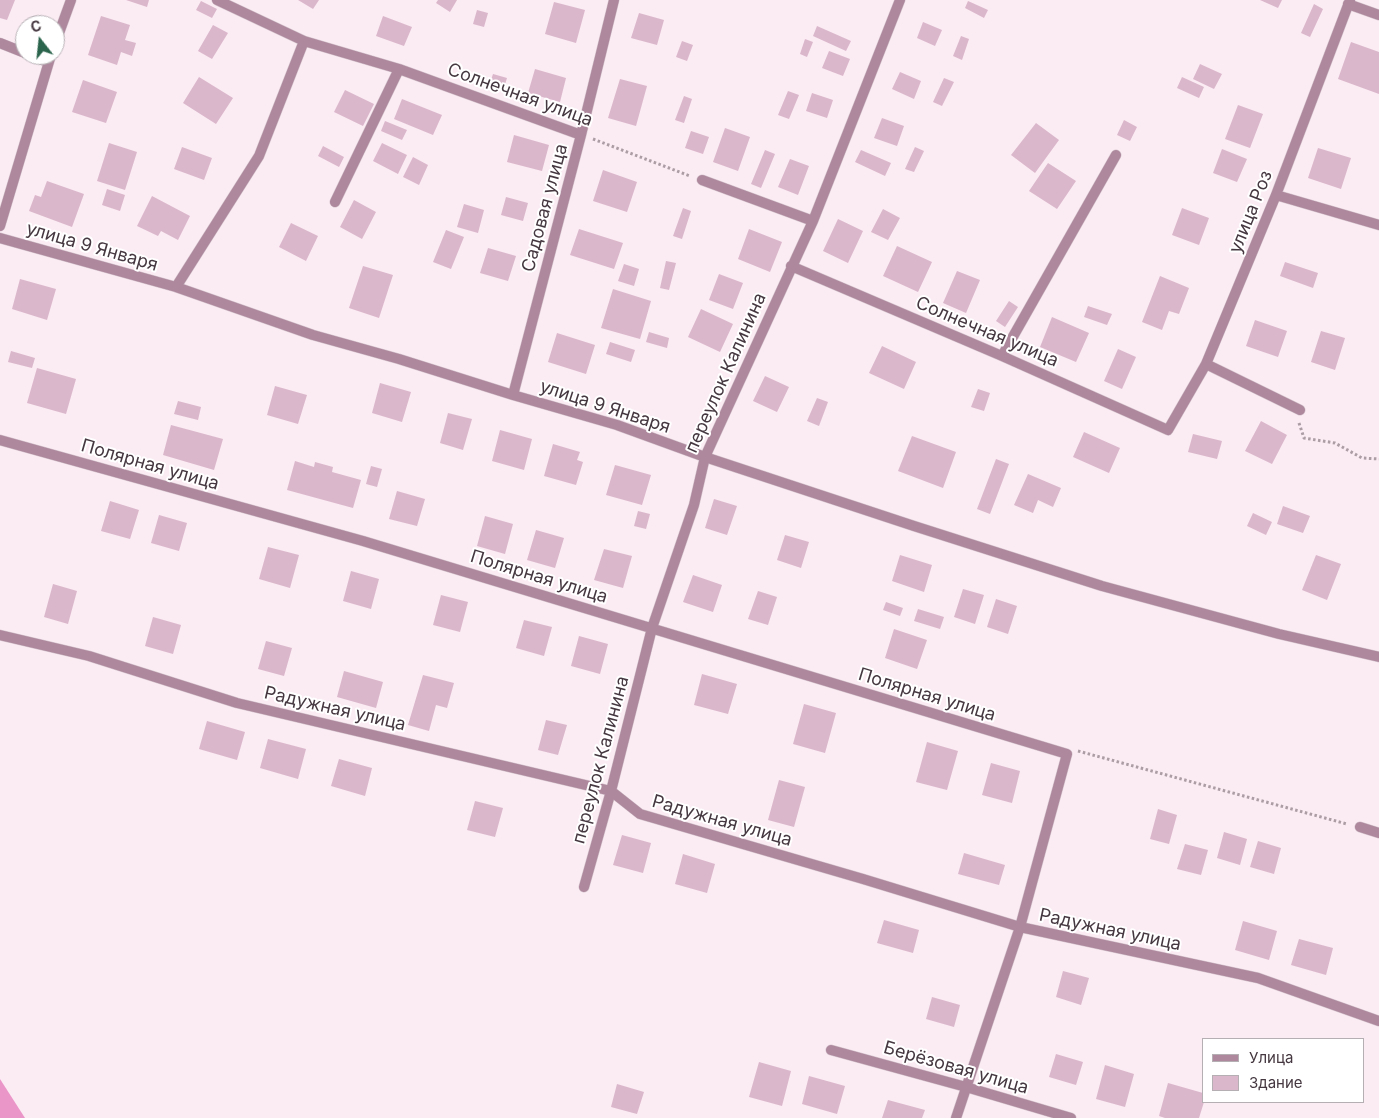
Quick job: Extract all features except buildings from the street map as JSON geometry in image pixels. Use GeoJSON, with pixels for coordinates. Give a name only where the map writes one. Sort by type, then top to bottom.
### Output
{"type":"FeatureCollection","features":[{"type":"Feature","properties":{"kind":"street"},"geometry":{"type":"LineString","coordinates":[[65,16],[71,0]]}},
{"type":"Feature","properties":{"kind":"street","name":"Солнечная улица"},"geometry":{"type":"LineString","coordinates":[[217,0],[304,41],[399,68],[581,135]]}},
{"type":"Feature","properties":{"kind":"street","name":"Садовая улица"},"geometry":{"type":"LineString","coordinates":[[513,395],[614,0]]}},
{"type":"Feature","properties":{"kind":"street","name":"переулок Калинина"},"geometry":{"type":"LineString","coordinates":[[584,887],[611,791],[652,628],[694,505],[704,457],[813,221],[900,0]]}},
{"type":"Feature","properties":{"kind":"street"},"geometry":{"type":"LineString","coordinates":[[1349,2],[1379,14]]}},
{"type":"Feature","properties":{"kind":"street","name":"улица Роз"},"geometry":{"type":"LineString","coordinates":[[1168,430],[1206,364],[1276,195],[1349,2]]}},
{"type":"Feature","properties":{"kind":"street"},"geometry":{"type":"LineString","coordinates":[[176,287],[259,156],[304,41]]}},
{"type":"Feature","properties":{"kind":"street"},"geometry":{"type":"LineString","coordinates":[[0,43],[15,49]]}},
{"type":"Feature","properties":{"kind":"street"},"geometry":{"type":"LineString","coordinates":[[0,226],[47,65]]}},
{"type":"Feature","properties":{"kind":"street"},"geometry":{"type":"LineString","coordinates":[[335,202],[399,68]]}},
{"type":"Feature","properties":{"kind":"street"},"geometry":{"type":"LineString","coordinates":[[1002,356],[1116,155]]}},
{"type":"Feature","properties":{"kind":"street"},"geometry":{"type":"LineString","coordinates":[[702,180],[813,221]]}},
{"type":"Feature","properties":{"kind":"street"},"geometry":{"type":"LineString","coordinates":[[1276,195],[1379,225]]}},
{"type":"Feature","properties":{"kind":"street","name":"улица 9 Января"},"geometry":{"type":"LineString","coordinates":[[0,238],[176,287],[313,336],[399,359],[616,425],[704,457],[1102,586],[1279,634],[1379,657]]}},
{"type":"Feature","properties":{"kind":"street","name":"Солнечная улица"},"geometry":{"type":"LineString","coordinates":[[791,266],[1002,356],[1168,430]]}},
{"type":"Feature","properties":{"kind":"street"},"geometry":{"type":"LineString","coordinates":[[1206,364],[1300,410]]}},
{"type":"Feature","properties":{"kind":"street","name":"Полярная улица"},"geometry":{"type":"LineString","coordinates":[[0,440],[363,541],[1067,754],[1020,928]]}},
{"type":"Feature","properties":{"kind":"street","name":"Радужная улица"},"geometry":{"type":"LineString","coordinates":[[0,635],[89,656],[237,703],[611,791],[640,814],[863,879],[1020,928],[1258,978],[1379,1021]]}},
{"type":"Feature","properties":{"kind":"street"},"geometry":{"type":"LineString","coordinates":[[1360,827],[1379,833]]}},
{"type":"Feature","properties":{"kind":"street"},"geometry":{"type":"LineString","coordinates":[[956,1118],[1020,928]]}},
{"type":"Feature","properties":{"kind":"street","name":"Берёзовая улица"},"geometry":{"type":"LineString","coordinates":[[831,1050],[1071,1118]]}},
{"type":"Feature","properties":{"kind":"path","name":"Солнечная улица"},"geometry":{"type":"LineString","coordinates":[[581,135],[702,180]]}},
{"type":"Feature","properties":{"kind":"path"},"geometry":{"type":"LineString","coordinates":[[1300,410],[1299,423],[1304,438],[1335,442],[1362,458],[1379,459]]}},
{"type":"Feature","properties":{"kind":"path"},"geometry":{"type":"LineString","coordinates":[[1078,750],[1360,827]]}},
{"type":"Feature","properties":{"kind":"shaded area"},"geometry":{"type":"Polygon","coordinates":[[[0,1079],[25,1118],[0,1118],[0,1079]]]}}]}
